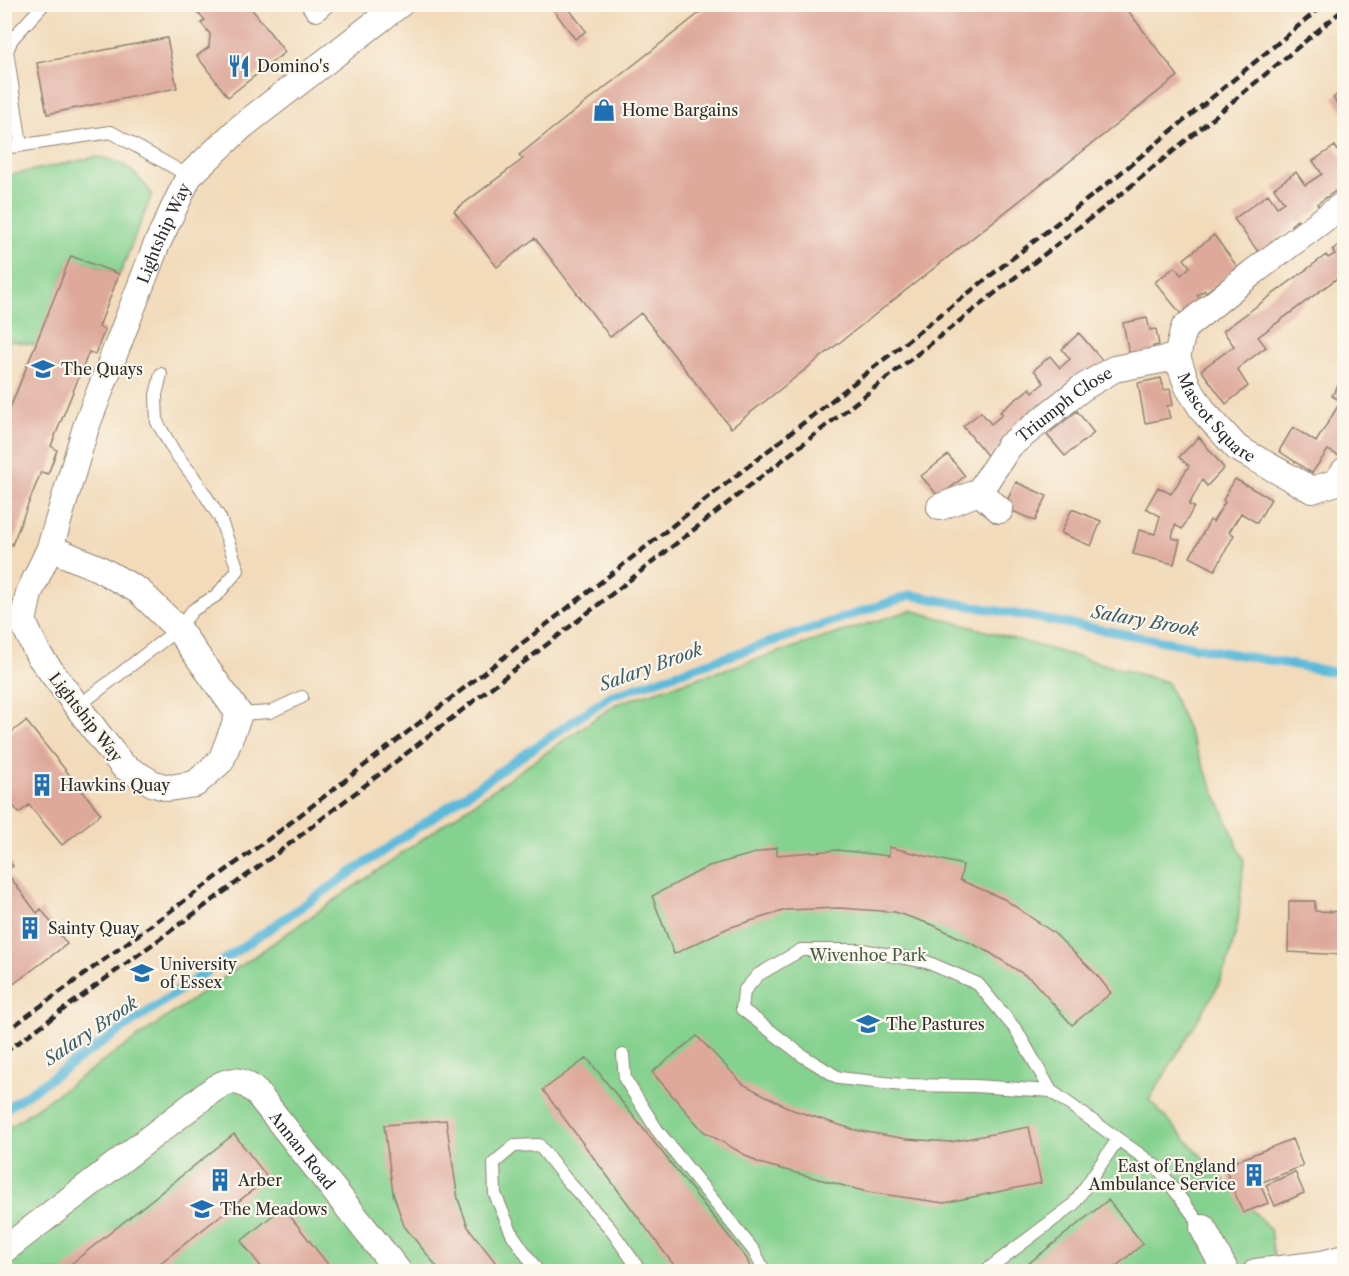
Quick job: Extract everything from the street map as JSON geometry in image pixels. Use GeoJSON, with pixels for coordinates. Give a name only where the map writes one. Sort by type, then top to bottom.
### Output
{"type":"FeatureCollection","features":[{"type":"Feature","properties":{"kind":"street"},"geometry":{"type":"LineString","coordinates":[[311,4],[316,11],[324,4]]}},
{"type":"Feature","properties":{"kind":"street","name":"Lightship Way"},"geometry":{"type":"LineString","coordinates":[[239,714],[221,761],[195,784],[169,788],[154,784],[123,766],[38,654],[23,622],[29,593],[50,548],[86,427],[156,246],[189,176],[241,127],[400,4]]}},
{"type":"Feature","properties":{"kind":"street","name":"Mascot Square"},"geometry":{"type":"LineString","coordinates":[[1344,204],[1252,273],[1184,328],[1177,357],[1188,387],[1204,412],[1237,448],[1312,490],[1337,482],[1344,471]]}},
{"type":"Feature","properties":{"kind":"street","name":"Triumph Close"},"geometry":{"type":"LineString","coordinates":[[979,492],[1010,446],[1082,388],[1114,369],[1177,357]]}},
{"type":"Feature","properties":{"kind":"street"},"geometry":{"type":"LineString","coordinates":[[940,507],[979,492],[1000,510]]}},
{"type":"Feature","properties":{"kind":"street"},"geometry":{"type":"LineString","coordinates":[[50,548],[98,568],[139,591],[178,628],[239,714]]}},
{"type":"Feature","properties":{"kind":"street","name":"Annan Road"},"geometry":{"type":"LineString","coordinates":[[4,1250],[215,1088],[226,1081],[237,1080],[249,1084],[257,1093],[399,1272]]}},
{"type":"Feature","properties":{"kind":"street"},"geometry":{"type":"LineString","coordinates":[[1203,1228],[1226,1272]]}},
{"type":"Feature","properties":{"kind":"street"},"geometry":{"type":"LineString","coordinates":[[1256,1272],[1322,1264],[1344,1258]]}},
{"type":"Feature","properties":{"kind":"lane"},"geometry":{"type":"LineString","coordinates":[[21,145],[7,51],[12,39],[44,4]]}},
{"type":"Feature","properties":{"kind":"lane"},"geometry":{"type":"LineString","coordinates":[[4,148],[111,132],[189,176]]}},
{"type":"Feature","properties":{"kind":"lane"},"geometry":{"type":"LineString","coordinates":[[77,707],[178,628],[193,610],[217,595],[238,570],[220,518],[175,453],[157,422],[156,395],[161,374]]}},
{"type":"Feature","properties":{"kind":"lane"},"geometry":{"type":"LineString","coordinates":[[239,714],[270,712],[302,697]]}},
{"type":"Feature","properties":{"kind":"lane"},"geometry":{"type":"LineString","coordinates":[[1051,1091],[974,1086],[902,1085],[839,1078],[803,1056],[741,1009],[744,991],[758,975],[801,950],[863,950],[927,962],[978,984],[1017,1031],[1051,1091],[1157,1167],[1203,1228]]}},
{"type":"Feature","properties":{"kind":"lane"},"geometry":{"type":"LineString","coordinates":[[622,1055],[625,1078],[657,1130],[754,1251],[765,1272]]}},
{"type":"Feature","properties":{"kind":"lane"},"geometry":{"type":"LineString","coordinates":[[984,1272],[1073,1205],[1118,1139]]}},
{"type":"Feature","properties":{"kind":"lane"},"geometry":{"type":"LineString","coordinates":[[538,1272],[512,1234],[495,1194],[494,1163],[514,1146],[539,1145],[609,1227],[641,1272]]}},
{"type":"Feature","properties":{"kind":"green space"},"geometry":{"type":"Polygon","coordinates":[[[96,157],[122,164],[140,179],[152,194],[120,274],[71,257],[36,345],[5,340],[5,176],[96,157]]]}},
{"type":"Feature","properties":{"kind":"green space","name":"Wivenhoe Park"},"geometry":{"type":"Polygon","coordinates":[[[911,610],[1167,682],[1244,860],[1238,922],[1229,959],[1217,988],[1149,1100],[1270,1229],[1276,1271],[5,1272],[5,1130],[616,704],[911,610]]]}},
{"type":"Feature","properties":{"kind":"building"},"geometry":{"type":"Polygon","coordinates":[[[188,4],[248,4],[285,52],[228,97],[197,56],[209,47],[210,34],[201,23],[205,20],[188,4]]]}},
{"type":"Feature","properties":{"kind":"building"},"geometry":{"type":"Polygon","coordinates":[[[557,4],[565,4],[586,31],[575,39],[552,8],[557,4]]]}},
{"type":"Feature","properties":{"kind":"building"},"geometry":{"type":"Polygon","coordinates":[[[711,4],[1123,4],[1178,76],[731,428],[641,313],[610,337],[535,238],[497,267],[454,211],[523,159],[519,155],[711,4]]]}},
{"type":"Feature","properties":{"kind":"building"},"geometry":{"type":"Polygon","coordinates":[[[167,38],[177,88],[47,114],[37,63],[167,38]]]}},
{"type":"Feature","properties":{"kind":"building"},"geometry":{"type":"Polygon","coordinates":[[[1344,89],[1344,112],[1333,98],[1344,89]]]}},
{"type":"Feature","properties":{"kind":"building"},"geometry":{"type":"Polygon","coordinates":[[[1335,146],[1344,161],[1344,189],[1338,193],[1337,190],[1317,204],[1319,207],[1299,223],[1297,220],[1291,225],[1293,227],[1259,253],[1234,219],[1268,194],[1277,207],[1284,202],[1274,188],[1296,172],[1305,185],[1322,174],[1313,161],[1335,146]]]}},
{"type":"Feature","properties":{"kind":"building"},"geometry":{"type":"Polygon","coordinates":[[[1214,235],[1238,268],[1206,292],[1205,290],[1197,295],[1200,299],[1181,314],[1155,282],[1175,267],[1181,275],[1190,267],[1184,259],[1214,235]]]}},
{"type":"Feature","properties":{"kind":"building"},"geometry":{"type":"Polygon","coordinates":[[[1344,241],[1344,273],[1258,337],[1266,347],[1237,369],[1248,386],[1226,404],[1201,370],[1234,346],[1223,331],[1326,255],[1328,258],[1335,254],[1332,250],[1344,241]]]}},
{"type":"Feature","properties":{"kind":"building"},"geometry":{"type":"Polygon","coordinates":[[[71,256],[119,274],[99,327],[105,330],[95,354],[89,352],[51,446],[57,450],[48,474],[41,472],[12,545],[4,542],[4,423],[71,256]]]}},
{"type":"Feature","properties":{"kind":"building"},"geometry":{"type":"Polygon","coordinates":[[[1147,318],[1150,330],[1156,329],[1159,345],[1153,346],[1155,358],[1131,363],[1123,323],[1147,318]]]}},
{"type":"Feature","properties":{"kind":"building"},"geometry":{"type":"Polygon","coordinates":[[[1079,333],[1106,365],[989,458],[963,426],[981,412],[991,424],[1003,414],[1000,412],[1030,388],[1033,392],[1044,383],[1034,370],[1050,356],[1060,368],[1070,359],[1062,349],[1079,333]]]}},
{"type":"Feature","properties":{"kind":"building"},"geometry":{"type":"Polygon","coordinates":[[[4,342],[10,343],[6,381],[4,381],[4,342]]]}},
{"type":"Feature","properties":{"kind":"building"},"geometry":{"type":"Polygon","coordinates":[[[1344,375],[1344,447],[1339,456],[1328,450],[1312,473],[1279,451],[1293,427],[1316,442],[1341,401],[1332,396],[1344,375]]]}},
{"type":"Feature","properties":{"kind":"building"},"geometry":{"type":"Polygon","coordinates":[[[1161,378],[1164,390],[1170,389],[1173,405],[1167,406],[1170,418],[1145,423],[1138,383],[1161,378]]]}},
{"type":"Feature","properties":{"kind":"building"},"geometry":{"type":"Polygon","coordinates":[[[1077,411],[1094,433],[1065,456],[1047,435],[1077,411]]]}},
{"type":"Feature","properties":{"kind":"building"},"geometry":{"type":"Polygon","coordinates":[[[1199,437],[1224,468],[1207,486],[1202,480],[1189,505],[1194,507],[1182,529],[1175,525],[1172,538],[1180,540],[1174,564],[1133,554],[1139,530],[1155,534],[1160,516],[1146,508],[1158,487],[1171,494],[1189,466],[1179,457],[1199,437]]]}},
{"type":"Feature","properties":{"kind":"building"},"geometry":{"type":"Polygon","coordinates":[[[948,455],[965,476],[939,497],[921,476],[948,455]]]}},
{"type":"Feature","properties":{"kind":"building"},"geometry":{"type":"Polygon","coordinates":[[[1235,479],[1271,499],[1257,523],[1241,513],[1229,532],[1234,535],[1215,570],[1190,557],[1210,520],[1213,522],[1225,502],[1223,500],[1235,479]]]}},
{"type":"Feature","properties":{"kind":"building"},"geometry":{"type":"Polygon","coordinates":[[[1016,482],[1047,496],[1035,521],[1004,507],[1016,482]]]}},
{"type":"Feature","properties":{"kind":"building"},"geometry":{"type":"Polygon","coordinates":[[[1072,509],[1101,521],[1091,546],[1061,533],[1072,509]]]}},
{"type":"Feature","properties":{"kind":"building","name":"Hawkins Quay"},"geometry":{"type":"Polygon","coordinates":[[[26,721],[101,814],[62,845],[29,805],[19,813],[4,794],[4,787],[9,783],[4,777],[4,738],[26,721]]]}},
{"type":"Feature","properties":{"kind":"building"},"geometry":{"type":"Polygon","coordinates":[[[777,847],[777,855],[838,850],[889,856],[889,847],[963,865],[960,880],[1004,899],[1054,933],[1096,974],[1111,993],[1072,1025],[1031,979],[987,951],[933,925],[895,912],[840,908],[786,910],[728,928],[674,954],[652,896],[709,866],[777,847]]]}},
{"type":"Feature","properties":{"kind":"building","name":"Sainty Quay"},"geometry":{"type":"Polygon","coordinates":[[[4,856],[13,866],[6,872],[37,913],[41,909],[67,944],[4,991],[4,856]]]}},
{"type":"Feature","properties":{"kind":"building"},"geometry":{"type":"Polygon","coordinates":[[[1289,901],[1315,901],[1315,911],[1344,912],[1344,955],[1288,952],[1289,901]]]}},
{"type":"Feature","properties":{"kind":"building"},"geometry":{"type":"Polygon","coordinates":[[[697,1036],[743,1084],[793,1110],[855,1130],[907,1139],[950,1142],[1029,1127],[1041,1183],[944,1203],[867,1192],[759,1163],[703,1131],[652,1072],[697,1036]]]}},
{"type":"Feature","properties":{"kind":"building"},"geometry":{"type":"Polygon","coordinates":[[[587,1058],[747,1259],[752,1272],[679,1272],[543,1090],[587,1058]]]}},
{"type":"Feature","properties":{"kind":"building"},"geometry":{"type":"Polygon","coordinates":[[[446,1120],[458,1199],[468,1227],[503,1272],[441,1272],[404,1226],[393,1193],[384,1125],[446,1120]]]}},
{"type":"Feature","properties":{"kind":"building"},"geometry":{"type":"Polygon","coordinates":[[[234,1134],[268,1178],[149,1272],[61,1272],[234,1134]]]}},
{"type":"Feature","properties":{"kind":"building","name":"East of England Ambulance Service"},"geometry":{"type":"Polygon","coordinates":[[[1292,1139],[1303,1166],[1260,1183],[1268,1203],[1243,1213],[1224,1166],[1292,1139]]]}},
{"type":"Feature","properties":{"kind":"building","name":"East of England Ambulance Service"},"geometry":{"type":"Polygon","coordinates":[[[1295,1172],[1304,1193],[1275,1206],[1266,1185],[1295,1172]]]}},
{"type":"Feature","properties":{"kind":"building"},"geometry":{"type":"Polygon","coordinates":[[[1108,1200],[1143,1244],[1109,1272],[1018,1272],[1108,1200]]]}},
{"type":"Feature","properties":{"kind":"building"},"geometry":{"type":"Polygon","coordinates":[[[283,1207],[334,1272],[265,1272],[241,1241],[283,1207]]]}},
{"type":"Feature","properties":{"kind":"waterway","name":"Salary Brook"},"geometry":{"type":"LineString","coordinates":[[4,1110],[610,696],[911,595],[1344,674]]}},
{"type":"Feature","properties":{"kind":"railway"},"geometry":{"type":"LineString","coordinates":[[4,1033],[281,830],[596,586],[1117,176],[1325,4]]}},
{"type":"Feature","properties":{"kind":"railway"},"geometry":{"type":"LineString","coordinates":[[4,1053],[288,845],[603,601],[1125,191],[1344,9]]}},
{"type":"Feature","properties":{"kind":"place","name":"Domino's"},"geometry":{"type":"Point","coordinates":[239,66]}},
{"type":"Feature","properties":{"kind":"place","name":"Home Bargains"},"geometry":{"type":"Point","coordinates":[604,110]}},
{"type":"Feature","properties":{"kind":"place","name":"The Quays"},"geometry":{"type":"Point","coordinates":[43,369]}},
{"type":"Feature","properties":{"kind":"place","name":"Hawkins Quay"},"geometry":{"type":"Point","coordinates":[42,785]}},
{"type":"Feature","properties":{"kind":"place","name":"Sainty Quay"},"geometry":{"type":"Point","coordinates":[30,928]}},
{"type":"Feature","properties":{"kind":"place","name":"University of Essex"},"geometry":{"type":"Point","coordinates":[142,973]}},
{"type":"Feature","properties":{"kind":"place","name":"The Pastures"},"geometry":{"type":"Point","coordinates":[868,1024]}},
{"type":"Feature","properties":{"kind":"place","name":"East of England Ambulance Service"},"geometry":{"type":"Point","coordinates":[1254,1175]}},
{"type":"Feature","properties":{"kind":"place","name":"Arber"},"geometry":{"type":"Point","coordinates":[220,1180]}},
{"type":"Feature","properties":{"kind":"place","name":"The Meadows"},"geometry":{"type":"Point","coordinates":[202,1209]}}]}
